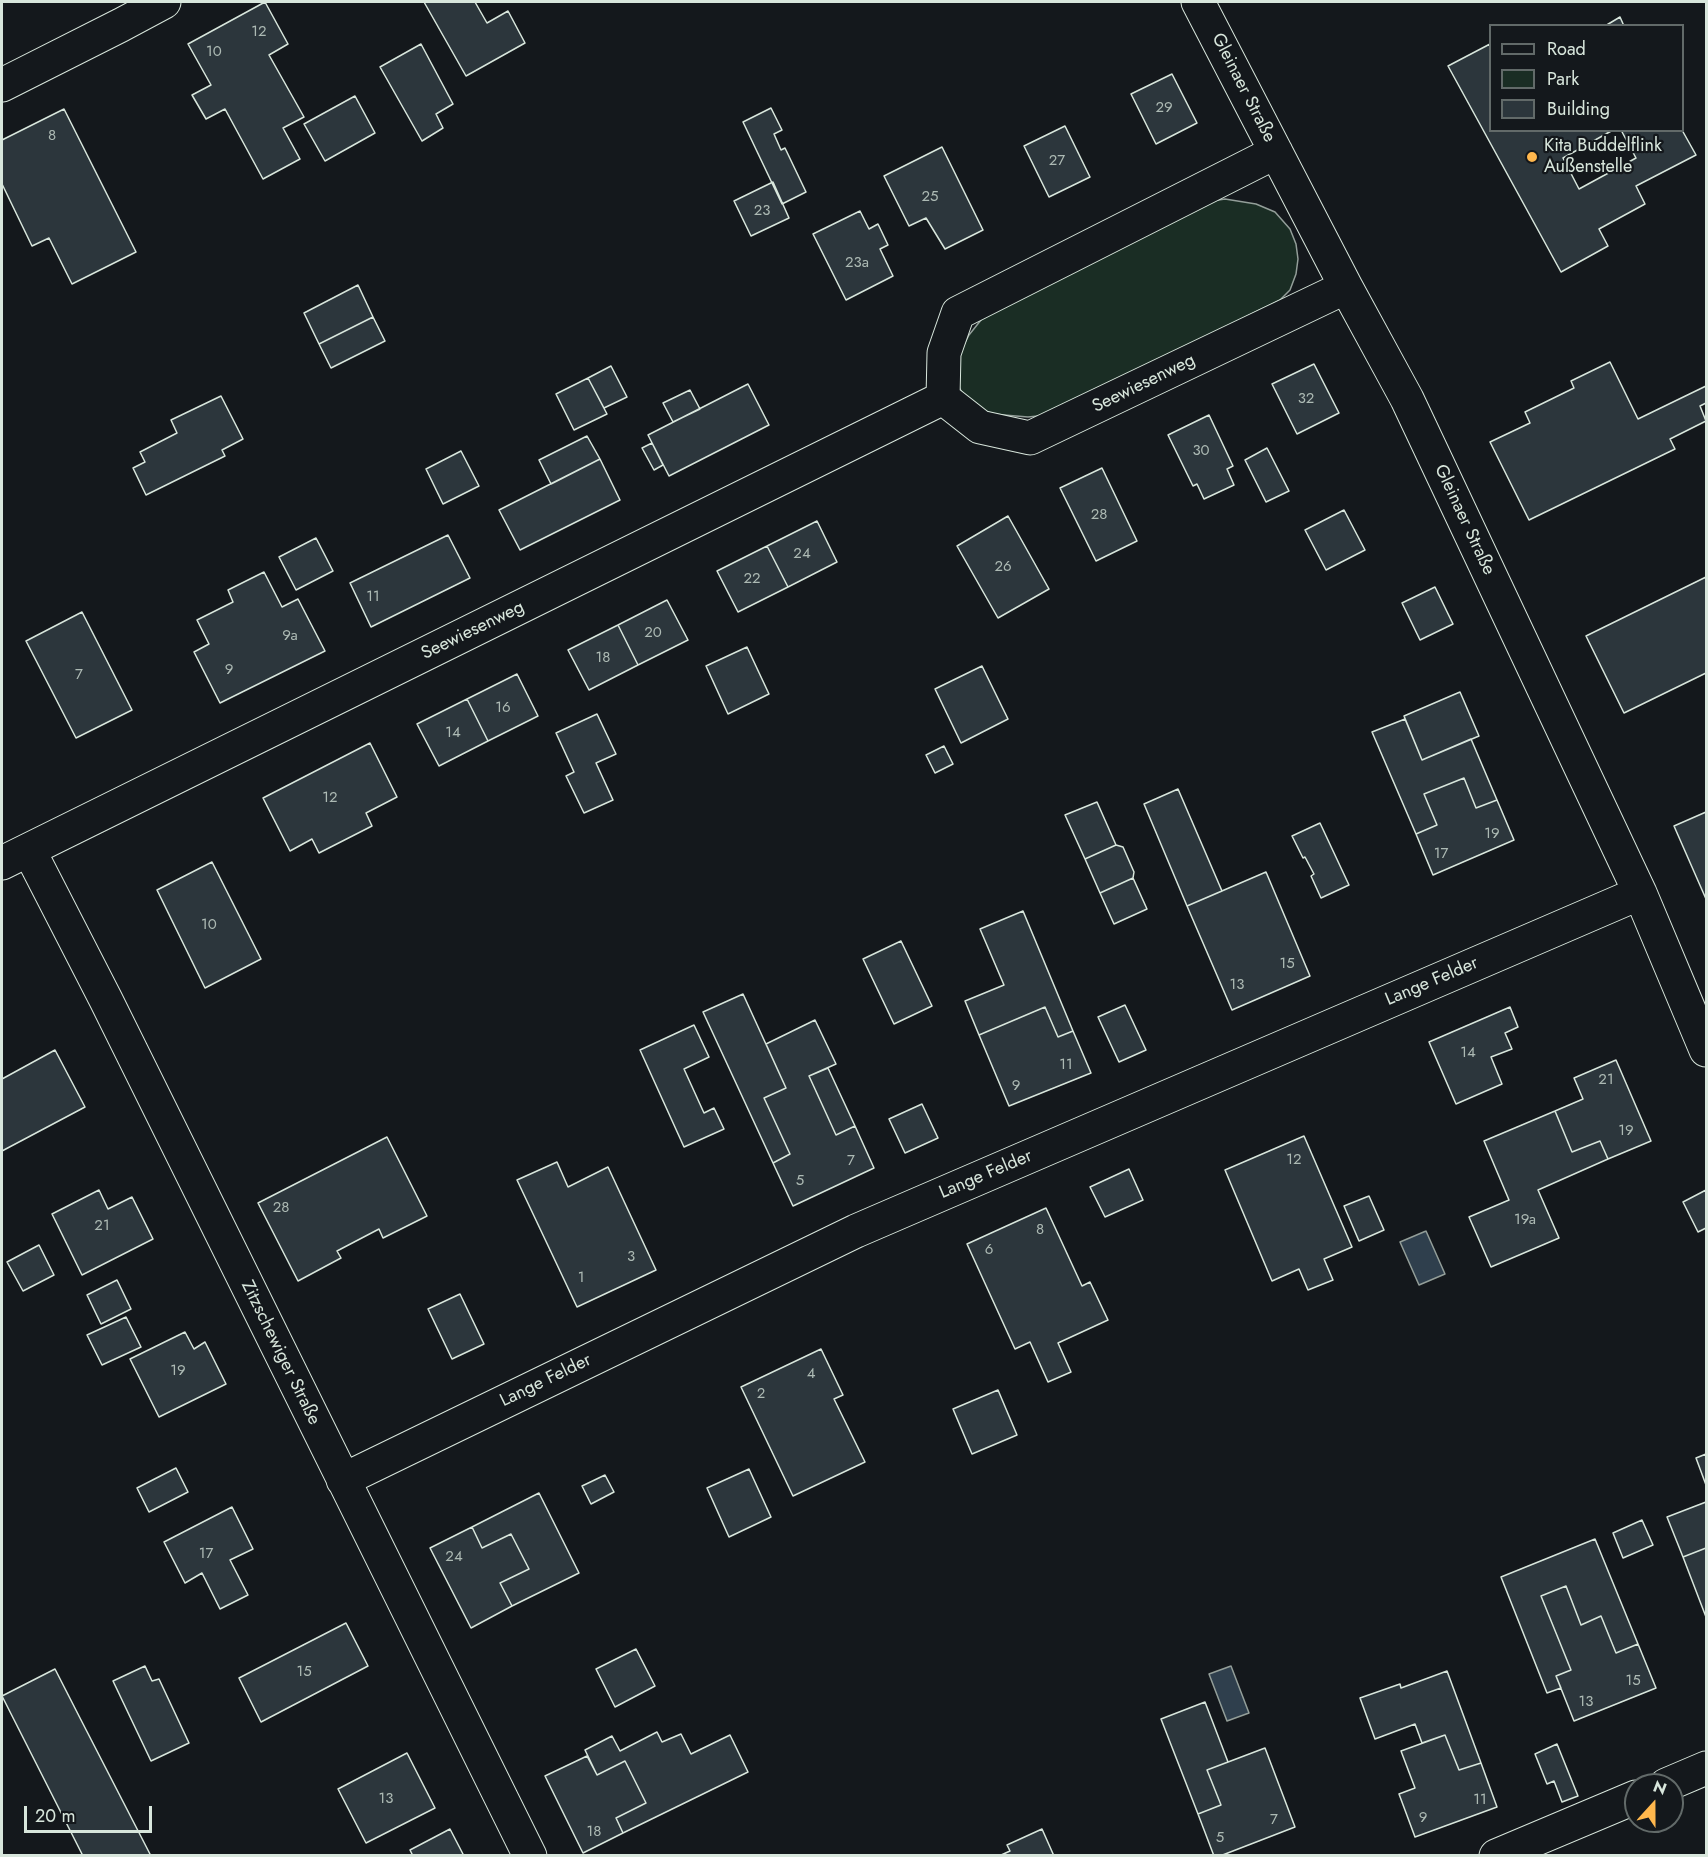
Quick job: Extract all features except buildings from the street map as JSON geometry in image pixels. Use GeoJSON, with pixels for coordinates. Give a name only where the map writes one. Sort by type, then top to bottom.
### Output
{"type":"FeatureCollection","features":[{"type":"Feature","properties":{"kind":"street"},"geometry":{"type":"LineString","coordinates":[[2,85],[164,2]]}},
{"type":"Feature","properties":{"kind":"street","name":"Gleinaer Straße"},"geometry":{"type":"LineString","coordinates":[[1198,2],[1346,287],[1407,399],[1640,893],[1707,1050]]}},
{"type":"Feature","properties":{"kind":"street"},"geometry":{"type":"LineString","coordinates":[[943,398],[944,353],[958,313],[1276,152]]}},
{"type":"Feature","properties":{"kind":"street","name":"Seewiesenweg"},"geometry":{"type":"LineString","coordinates":[[15,856],[943,398],[981,427],[1030,438],[1346,287]]}},
{"type":"Feature","properties":{"kind":"street","name":"Zitzschewiger Straße"},"geometry":{"type":"LineString","coordinates":[[15,856],[106,1000],[530,1856]]}},
{"type":"Feature","properties":{"kind":"street","name":"Lange Felder"},"geometry":{"type":"LineString","coordinates":[[343,1480],[856,1231],[1640,893]]}},
{"type":"Feature","properties":{"kind":"street"},"geometry":{"type":"LineString","coordinates":[[1684,1778],[1707,1768]]}},
{"type":"Feature","properties":{"kind":"street"},"geometry":{"type":"LineString","coordinates":[[1496,1856],[1624,1802]]}},
{"type":"Feature","properties":{"kind":"green space"},"geometry":{"type":"Polygon","coordinates":[[[1225,199],[1256,204],[1275,212],[1290,229],[1296,244],[1298,259],[1296,274],[1290,290],[1280,300],[1048,415],[1028,417],[992,414],[967,402],[958,385],[960,352],[969,335],[993,305],[1193,204],[1225,199]]]}},
{"type":"Feature","properties":{"kind":"water"},"geometry":{"type":"Polygon","coordinates":[[[1426,1231],[1445,1274],[1419,1285],[1400,1242],[1426,1231]]]}},
{"type":"Feature","properties":{"kind":"water"},"geometry":{"type":"Polygon","coordinates":[[[1231,1666],[1249,1713],[1227,1721],[1209,1674],[1231,1666]]]}},
{"type":"Feature","properties":{"kind":"place","name":"Kita Buddelflink Außenstelle"},"geometry":{"type":"Point","coordinates":[1532,157]}}]}
